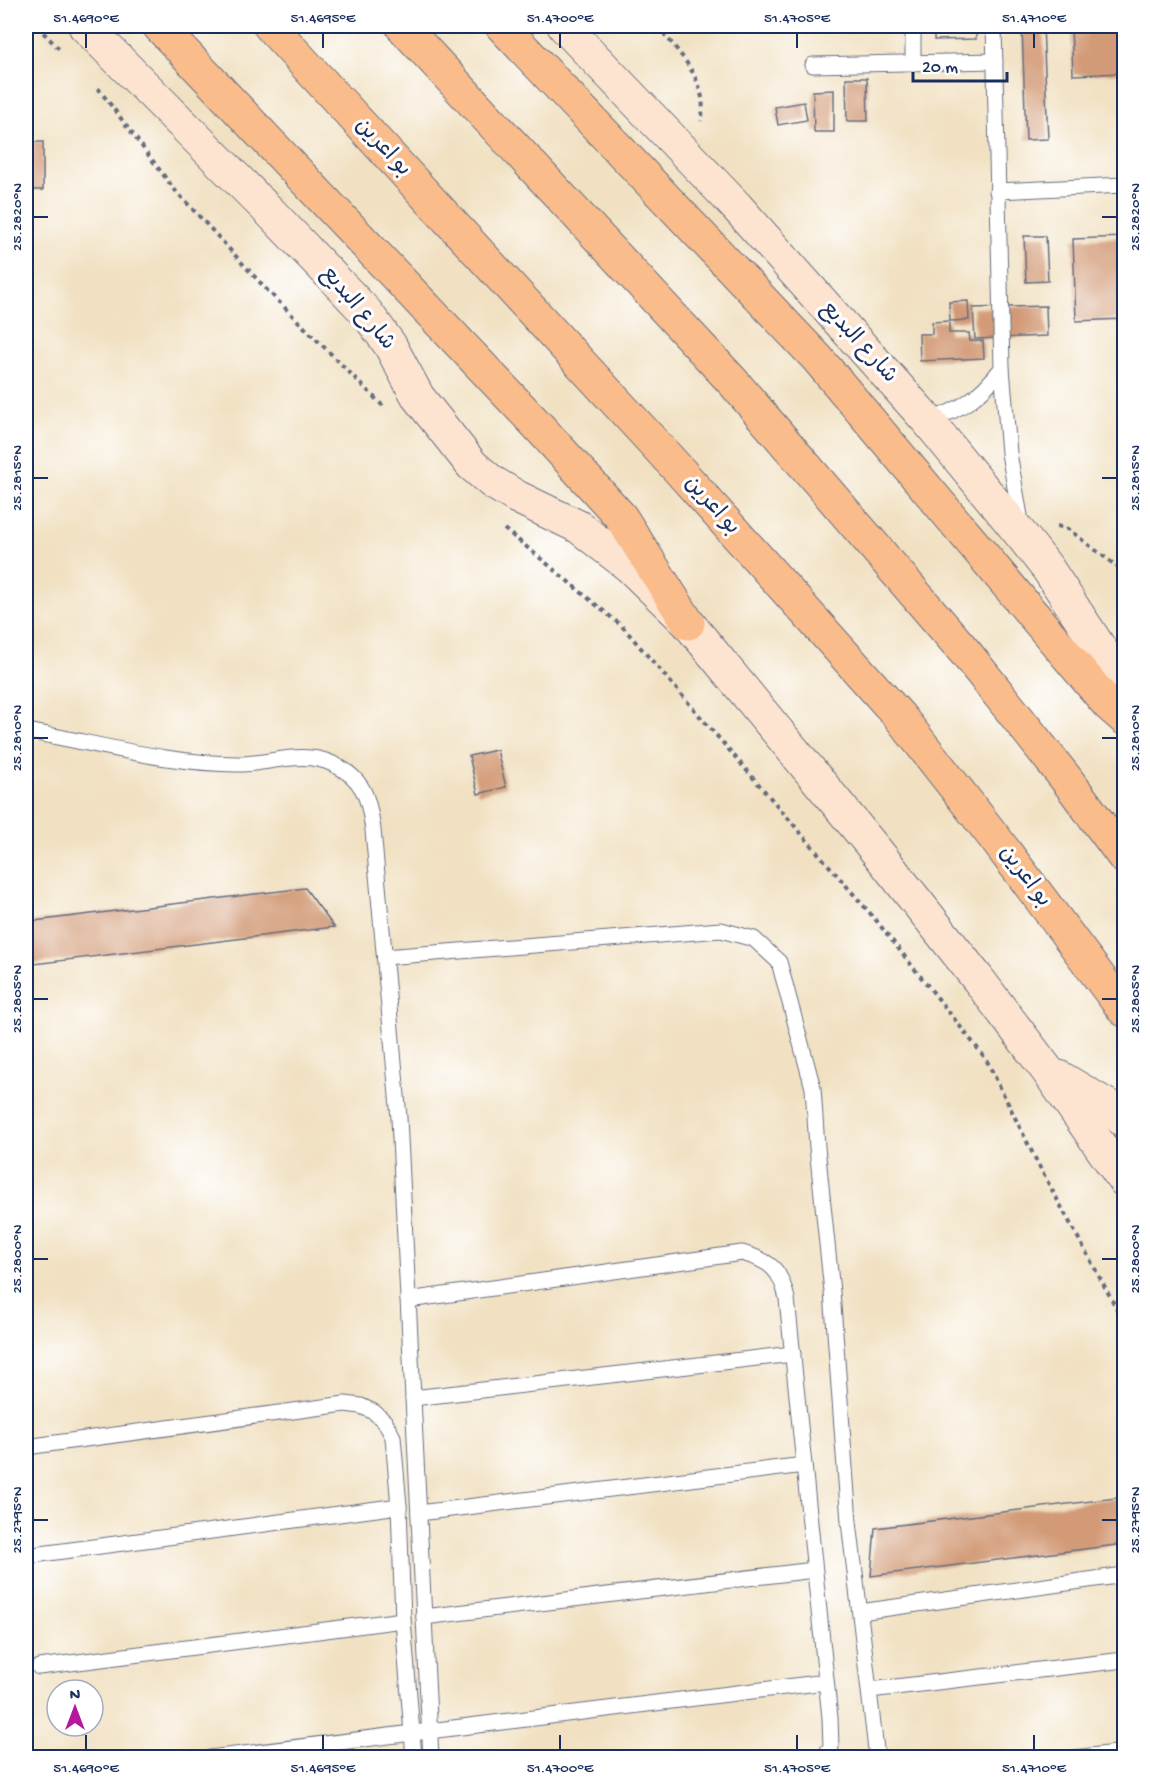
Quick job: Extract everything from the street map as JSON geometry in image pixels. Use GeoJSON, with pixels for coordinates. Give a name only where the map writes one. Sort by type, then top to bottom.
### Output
{"type":"FeatureCollection","features":[{"type":"Feature","properties":{"kind":"highway"},"geometry":{"type":"LineString","coordinates":[[159,26],[539,426],[621,517],[688,623]]}},
{"type":"Feature","properties":{"kind":"highway","name":"بو اعرين"},"geometry":{"type":"LineString","coordinates":[[270,26],[686,478],[900,717],[1125,1010]]}},
{"type":"Feature","properties":{"kind":"highway"},"geometry":{"type":"LineString","coordinates":[[402,26],[734,383],[965,652],[1125,857]]}},
{"type":"Feature","properties":{"kind":"highway"},"geometry":{"type":"LineString","coordinates":[[502,26],[817,358],[1108,704],[1125,718]]}},
{"type":"Feature","properties":{"kind":"main road","name":"شارع البديع"},"geometry":{"type":"LineString","coordinates":[[85,26],[366,312],[390,345],[424,406],[472,465],[492,482],[517,497],[579,527],[595,538],[629,566],[688,623]]}},
{"type":"Feature","properties":{"kind":"main road","name":"شارع البديع"},"geometry":{"type":"LineString","coordinates":[[564,26],[736,206],[928,421],[1048,569],[1125,685]]}},
{"type":"Feature","properties":{"kind":"main road"},"geometry":{"type":"LineString","coordinates":[[688,623],[878,853],[978,979],[1047,1070],[1125,1180]]}},
{"type":"Feature","properties":{"kind":"main road"},"geometry":{"type":"LineString","coordinates":[[1047,1070],[1108,1106],[1125,1121]]}},
{"type":"Feature","properties":{"kind":"lane"},"geometry":{"type":"LineString","coordinates":[[913,26],[913,63]]}},
{"type":"Feature","properties":{"kind":"lane"},"geometry":{"type":"LineString","coordinates":[[994,26],[1002,368],[1009,453],[1023,537]]}},
{"type":"Feature","properties":{"kind":"lane"},"geometry":{"type":"LineString","coordinates":[[813,65],[994,61]]}},
{"type":"Feature","properties":{"kind":"lane"},"geometry":{"type":"LineString","coordinates":[[997,191],[1125,185]]}},
{"type":"Feature","properties":{"kind":"lane"},"geometry":{"type":"LineString","coordinates":[[928,421],[950,414],[970,402],[1002,368]]}},
{"type":"Feature","properties":{"kind":"lane"},"geometry":{"type":"LineString","coordinates":[[26,731],[185,762],[243,764],[299,758],[318,759],[333,764],[351,775],[364,789],[370,808],[399,1118],[431,1758]]}},
{"type":"Feature","properties":{"kind":"lane"},"geometry":{"type":"LineString","coordinates":[[385,957],[721,930],[754,939],[779,962],[813,1088],[832,1292],[849,1522],[877,1758]]}},
{"type":"Feature","properties":{"kind":"lane"},"geometry":{"type":"LineString","coordinates":[[408,1299],[742,1253],[760,1258],[774,1268],[783,1282],[787,1299],[826,1682],[831,1747],[823,1758]]}},
{"type":"Feature","properties":{"kind":"lane"},"geometry":{"type":"LineString","coordinates":[[413,1398],[793,1354]]}},
{"type":"Feature","properties":{"kind":"lane"},"geometry":{"type":"LineString","coordinates":[[26,1447],[345,1404],[360,1406],[374,1412],[385,1422],[393,1437],[399,1506],[403,1620],[414,1758]]}},
{"type":"Feature","properties":{"kind":"lane"},"geometry":{"type":"LineString","coordinates":[[419,1513],[804,1465]]}},
{"type":"Feature","properties":{"kind":"lane"},"geometry":{"type":"LineString","coordinates":[[26,1556],[399,1506]]}},
{"type":"Feature","properties":{"kind":"lane"},"geometry":{"type":"LineString","coordinates":[[424,1617],[814,1570]]}},
{"type":"Feature","properties":{"kind":"lane"},"geometry":{"type":"LineString","coordinates":[[860,1612],[1125,1575]]}},
{"type":"Feature","properties":{"kind":"lane"},"geometry":{"type":"LineString","coordinates":[[39,1667],[403,1620]]}},
{"type":"Feature","properties":{"kind":"lane"},"geometry":{"type":"LineString","coordinates":[[870,1690],[1125,1660]]}},
{"type":"Feature","properties":{"kind":"lane"},"geometry":{"type":"LineString","coordinates":[[210,1758],[826,1682]]}},
{"type":"Feature","properties":{"kind":"lane"},"geometry":{"type":"LineString","coordinates":[[1074,1758],[1125,1752]]}},
{"type":"Feature","properties":{"kind":"path"},"geometry":{"type":"LineString","coordinates":[[37,26],[64,55]]}},
{"type":"Feature","properties":{"kind":"path"},"geometry":{"type":"LineString","coordinates":[[657,26],[694,73],[701,89],[705,108],[693,160]]}},
{"type":"Feature","properties":{"kind":"path"},"geometry":{"type":"LineString","coordinates":[[95,85],[174,189],[267,290],[390,413]]}},
{"type":"Feature","properties":{"kind":"path"},"geometry":{"type":"LineString","coordinates":[[495,523],[548,563],[576,590],[622,626],[875,918],[987,1059],[1039,1166],[1125,1322]]}},
{"type":"Feature","properties":{"kind":"path"},"geometry":{"type":"LineString","coordinates":[[1023,537],[1051,524],[1068,529],[1125,573]]}},
{"type":"Feature","properties":{"kind":"building"},"geometry":{"type":"Polygon","coordinates":[[[934,26],[976,26],[976,39],[934,40],[934,26]]]}},
{"type":"Feature","properties":{"kind":"building"},"geometry":{"type":"Polygon","coordinates":[[[1022,26],[1043,26],[1048,139],[1026,140],[1022,26]]]}},
{"type":"Feature","properties":{"kind":"building"},"geometry":{"type":"Polygon","coordinates":[[[1071,26],[1124,26],[1124,73],[1073,75],[1071,26]]]}},
{"type":"Feature","properties":{"kind":"building"},"geometry":{"type":"Polygon","coordinates":[[[846,78],[867,78],[868,121],[847,121],[846,78]]]}},
{"type":"Feature","properties":{"kind":"building"},"geometry":{"type":"Polygon","coordinates":[[[834,90],[834,132],[814,132],[813,91],[834,90]]]}},
{"type":"Feature","properties":{"kind":"building"},"geometry":{"type":"Polygon","coordinates":[[[804,102],[807,120],[778,125],[775,107],[804,102]]]}},
{"type":"Feature","properties":{"kind":"building"},"geometry":{"type":"Polygon","coordinates":[[[26,142],[43,142],[43,190],[26,190],[26,142]]]}},
{"type":"Feature","properties":{"kind":"building"},"geometry":{"type":"Polygon","coordinates":[[[1024,236],[1046,236],[1048,281],[1026,282],[1024,236]]]}},
{"type":"Feature","properties":{"kind":"building"},"geometry":{"type":"Polygon","coordinates":[[[1124,237],[1124,319],[1076,321],[1073,239],[1124,237]]]}},
{"type":"Feature","properties":{"kind":"building"},"geometry":{"type":"Polygon","coordinates":[[[968,301],[969,320],[950,321],[949,302],[968,301]]]}},
{"type":"Feature","properties":{"kind":"building"},"geometry":{"type":"Polygon","coordinates":[[[1046,306],[1047,336],[975,339],[973,308],[1046,306]]]}},
{"type":"Feature","properties":{"kind":"building"},"geometry":{"type":"Polygon","coordinates":[[[949,321],[949,333],[969,333],[970,341],[983,341],[984,358],[920,361],[919,334],[932,334],[932,322],[949,321]]]}},
{"type":"Feature","properties":{"kind":"building"},"geometry":{"type":"Polygon","coordinates":[[[497,750],[506,787],[478,794],[469,756],[497,750]]]}},
{"type":"Feature","properties":{"kind":"building"},"geometry":{"type":"Polygon","coordinates":[[[305,888],[334,927],[26,965],[26,922],[305,888]]]}},
{"type":"Feature","properties":{"kind":"building"},"geometry":{"type":"Polygon","coordinates":[[[1124,1497],[1124,1544],[871,1576],[875,1528],[1124,1497]]]}}]}
